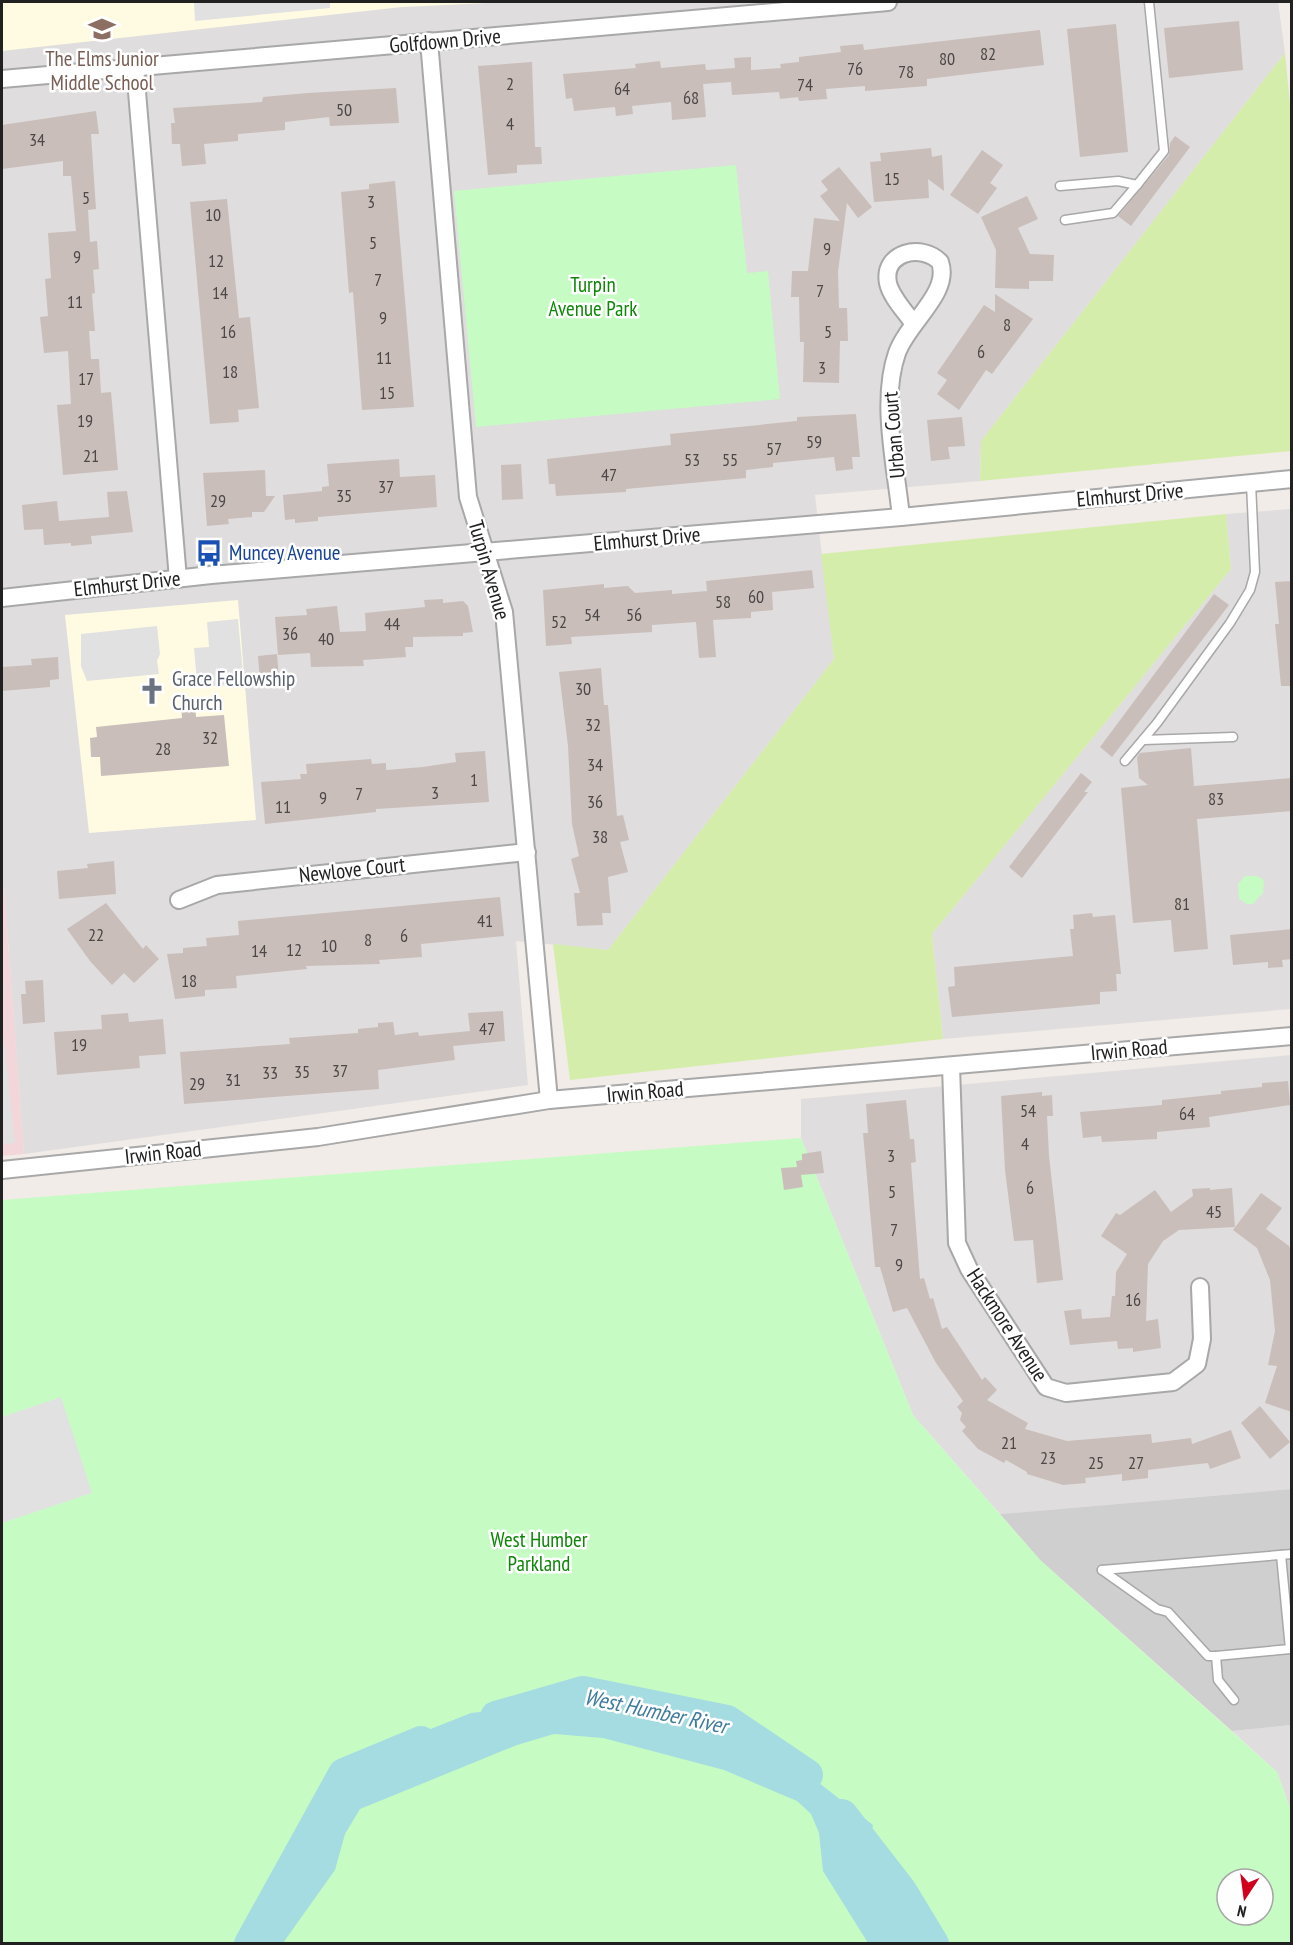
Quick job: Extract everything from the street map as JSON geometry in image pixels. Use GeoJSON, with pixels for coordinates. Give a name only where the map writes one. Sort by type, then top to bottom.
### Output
{"type":"FeatureCollection","features":[{"type":"Feature","properties":{"kind":"street","name":"Golfdown Drive"},"geometry":{"type":"LineString","coordinates":[[2,79],[888,2]]}},
{"type":"Feature","properties":{"kind":"street","name":"Turpin Avenue"},"geometry":{"type":"LineString","coordinates":[[429,41],[468,497],[504,612],[549,1100]]}},
{"type":"Feature","properties":{"kind":"street"},"geometry":{"type":"LineString","coordinates":[[135,68],[178,579]]}},
{"type":"Feature","properties":{"kind":"street","name":"Urban Court"},"geometry":{"type":"LineString","coordinates":[[901,517],[889,383],[898,350],[913,323]]}},
{"type":"Feature","properties":{"kind":"street","name":"Elmhurst Drive"},"geometry":{"type":"LineString","coordinates":[[2,598],[178,579],[901,517],[1292,479]]}},
{"type":"Feature","properties":{"kind":"street","name":"Newlove Court"},"geometry":{"type":"LineString","coordinates":[[179,900],[217,885],[527,852]]}},
{"type":"Feature","properties":{"kind":"street","name":"Irwin Road"},"geometry":{"type":"LineString","coordinates":[[2,1170],[318,1137],[549,1100],[1292,1036]]}},
{"type":"Feature","properties":{"kind":"street","name":"Hackmore Avenue"},"geometry":{"type":"LineString","coordinates":[[951,1066],[957,1243],[969,1269],[1046,1387],[1066,1393],[1173,1382],[1197,1365],[1202,1339],[1200,1287]]}},
{"type":"Feature","properties":{"kind":"lane"},"geometry":{"type":"LineString","coordinates":[[1065,220],[1113,213],[1164,149],[1149,2]]}},
{"type":"Feature","properties":{"kind":"lane"},"geometry":{"type":"LineString","coordinates":[[1060,186],[1118,181],[1137,185]]}},
{"type":"Feature","properties":{"kind":"lane"},"geometry":{"type":"LineString","coordinates":[[1125,761],[1230,623],[1250,590],[1256,572],[1251,483]]}},
{"type":"Feature","properties":{"kind":"lane"},"geometry":{"type":"LineString","coordinates":[[1143,740],[1233,737]]}},
{"type":"Feature","properties":{"kind":"lane"},"geometry":{"type":"LineString","coordinates":[[1281,1555],[1290,1649],[1216,1656],[1208,1656],[1168,1612],[1157,1609],[1102,1570],[1292,1554]]}},
{"type":"Feature","properties":{"kind":"lane"},"geometry":{"type":"LineString","coordinates":[[1216,1656],[1218,1680],[1234,1700]]}},
{"type":"Feature","properties":{"kind":"shaded area"},"geometry":{"type":"Polygon","coordinates":[[[2,2],[1278,2],[1285,53],[981,441],[980,481],[815,495],[834,659],[608,950],[516,941],[528,1085],[24,1154],[4,888],[2,888],[2,2]]]}},
{"type":"Feature","properties":{"kind":"shaded area","name":"The Elms Junior Middle School"},"geometry":{"type":"Polygon","coordinates":[[[2,2],[510,2],[402,7],[2,51],[2,2]]]}},
{"type":"Feature","properties":{"kind":"shaded area"},"geometry":{"type":"Polygon","coordinates":[[[194,2],[330,2],[330,8],[195,21],[194,2]]]}},
{"type":"Feature","properties":{"kind":"shaded area"},"geometry":{"type":"Polygon","coordinates":[[[1291,509],[1291,1009],[943,1039],[932,934],[1231,569],[1226,514],[1291,509]]]}},
{"type":"Feature","properties":{"kind":"shaded area"},"geometry":{"type":"Polygon","coordinates":[[[238,600],[256,820],[89,833],[65,615],[238,600]]]}},
{"type":"Feature","properties":{"kind":"shaded area"},"geometry":{"type":"Polygon","coordinates":[[[238,619],[244,684],[213,686],[212,681],[197,682],[194,648],[209,647],[207,622],[238,619]]]}},
{"type":"Feature","properties":{"kind":"shaded area"},"geometry":{"type":"Polygon","coordinates":[[[157,626],[160,654],[157,661],[159,674],[87,681],[81,666],[81,634],[157,626]]]}},
{"type":"Feature","properties":{"kind":"shaded area"},"geometry":{"type":"Polygon","coordinates":[[[2,888],[4,888],[24,1154],[2,1156],[2,888]]]}},
{"type":"Feature","properties":{"kind":"shaded area"},"geometry":{"type":"Polygon","coordinates":[[[2,1034],[15,1143],[2,1144],[2,1034]]]}},
{"type":"Feature","properties":{"kind":"shaded area"},"geometry":{"type":"Polygon","coordinates":[[[1291,1055],[1291,1489],[1000,1514],[913,1415],[801,1138],[801,1099],[1291,1055]]]}},
{"type":"Feature","properties":{"kind":"shaded area"},"geometry":{"type":"Polygon","coordinates":[[[61,1397],[92,1493],[2,1523],[2,1417],[61,1397]]]}},
{"type":"Feature","properties":{"kind":"shaded area"},"geometry":{"type":"Polygon","coordinates":[[[1291,1489],[1291,1725],[1232,1731],[1040,1560],[1000,1514],[1291,1489]]]}},
{"type":"Feature","properties":{"kind":"shaded area"},"geometry":{"type":"Polygon","coordinates":[[[1291,1725],[1291,1810],[1277,1772],[1232,1731],[1291,1725]]]}},
{"type":"Feature","properties":{"kind":"green space"},"geometry":{"type":"Polygon","coordinates":[[[1285,53],[1292,125],[1291,451],[980,481],[981,441],[1285,53]]]}},
{"type":"Feature","properties":{"kind":"green space","name":"Turpin Avenue Park"},"geometry":{"type":"Polygon","coordinates":[[[736,165],[747,273],[768,271],[780,399],[476,427],[454,191],[736,165]]]}},
{"type":"Feature","properties":{"kind":"green space"},"geometry":{"type":"Polygon","coordinates":[[[1226,514],[1231,569],[932,934],[943,1039],[570,1080],[553,944],[608,950],[834,659],[821,554],[1226,514]]]}},
{"type":"Feature","properties":{"kind":"green space"},"geometry":{"type":"Polygon","coordinates":[[[1245,876],[1257,876],[1264,880],[1263,893],[1253,904],[1247,904],[1239,899],[1238,884],[1245,876]]]}},
{"type":"Feature","properties":{"kind":"green space","name":"West Humber Parkland"},"geometry":{"type":"Polygon","coordinates":[[[801,1138],[913,1415],[1040,1560],[1277,1772],[1291,1810],[1291,1943],[2,1943],[2,1200],[801,1138]]]}},
{"type":"Feature","properties":{"kind":"water"},"geometry":{"type":"Polygon","coordinates":[[[599,1698],[696,1721],[787,1758],[873,1825],[867,1855],[923,1918],[938,1943],[868,1943],[823,1871],[819,1833],[811,1814],[797,1801],[724,1770],[603,1738],[554,1734],[517,1745],[360,1809],[345,1834],[335,1870],[283,1943],[249,1943],[284,1906],[312,1823],[340,1784],[423,1732],[471,1713],[599,1698]]]}},
{"type":"Feature","properties":{"kind":"building"},"geometry":{"type":"Polygon","coordinates":[[[1239,21],[1243,70],[1169,78],[1164,28],[1239,21]]]}},
{"type":"Feature","properties":{"kind":"building"},"geometry":{"type":"Polygon","coordinates":[[[1116,24],[1128,152],[1080,157],[1067,29],[1116,24]]]}},
{"type":"Feature","properties":{"kind":"building"},"geometry":{"type":"Polygon","coordinates":[[[1040,30],[1044,65],[927,79],[927,86],[865,91],[865,86],[826,89],[827,99],[799,101],[798,97],[780,99],[779,92],[732,95],[731,82],[703,84],[706,117],[672,120],[671,102],[632,106],[633,114],[616,116],[615,107],[574,111],[572,98],[566,99],[563,74],[636,68],[635,64],[660,61],[661,68],[705,64],[706,70],[735,68],[734,58],[751,57],[751,70],[781,68],[780,64],[799,62],[799,57],[841,52],[840,46],[863,44],[864,50],[1040,30]]]}},
{"type":"Feature","properties":{"kind":"building"},"geometry":{"type":"Polygon","coordinates":[[[532,62],[535,147],[541,147],[542,164],[517,165],[517,173],[488,175],[478,66],[532,62]]]}},
{"type":"Feature","properties":{"kind":"building"},"geometry":{"type":"Polygon","coordinates":[[[396,88],[399,123],[330,126],[329,117],[285,122],[285,130],[238,134],[238,141],[204,144],[206,164],[182,166],[180,144],[172,144],[171,123],[175,123],[173,108],[262,102],[263,97],[396,88]]]}},
{"type":"Feature","properties":{"kind":"building"},"geometry":{"type":"Polygon","coordinates":[[[96,111],[99,134],[91,134],[96,209],[88,210],[90,242],[97,241],[99,269],[93,270],[95,331],[89,331],[91,359],[99,359],[101,393],[111,392],[118,470],[63,475],[57,405],[71,404],[68,351],[44,353],[40,317],[48,316],[45,279],[51,278],[48,233],[76,231],[71,176],[63,176],[63,161],[2,169],[2,125],[96,111]]]}},
{"type":"Feature","properties":{"kind":"building"},"geometry":{"type":"Polygon","coordinates":[[[1175,136],[1190,147],[1131,226],[1118,216],[1169,155],[1170,143],[1175,136]]]}},
{"type":"Feature","properties":{"kind":"building"},"geometry":{"type":"Polygon","coordinates":[[[931,148],[932,157],[942,155],[944,191],[928,179],[929,198],[874,202],[870,162],[881,161],[880,153],[931,148]]]}},
{"type":"Feature","properties":{"kind":"building"},"geometry":{"type":"Polygon","coordinates":[[[982,150],[1003,165],[990,183],[997,188],[978,214],[950,195],[982,150]]]}},
{"type":"Feature","properties":{"kind":"building"},"geometry":{"type":"Polygon","coordinates":[[[839,167],[872,207],[858,218],[847,203],[838,272],[839,308],[847,308],[848,341],[840,341],[839,383],[803,382],[804,342],[800,342],[799,297],[791,297],[792,271],[808,271],[814,218],[840,221],[820,196],[828,190],[821,181],[839,167]]]}},
{"type":"Feature","properties":{"kind":"building"},"geometry":{"type":"Polygon","coordinates":[[[395,181],[414,407],[362,410],[353,292],[349,293],[341,192],[369,189],[369,184],[395,181]]]}},
{"type":"Feature","properties":{"kind":"building"},"geometry":{"type":"Polygon","coordinates":[[[1027,196],[1038,219],[1018,228],[1030,254],[1054,255],[1053,281],[1029,281],[1029,289],[995,288],[996,250],[981,217],[1027,196]]]}},
{"type":"Feature","properties":{"kind":"building"},"geometry":{"type":"Polygon","coordinates":[[[227,199],[239,318],[250,317],[259,408],[238,410],[239,422],[210,424],[190,202],[227,199]]]}},
{"type":"Feature","properties":{"kind":"building"},"geometry":{"type":"Polygon","coordinates":[[[995,294],[1033,319],[992,374],[986,370],[959,410],[937,394],[947,380],[937,373],[984,305],[995,312],[995,294]]]}},
{"type":"Feature","properties":{"kind":"building"},"geometry":{"type":"Polygon","coordinates":[[[856,414],[860,457],[852,457],[853,469],[836,471],[834,457],[773,463],[773,467],[746,470],[746,478],[626,489],[626,492],[556,496],[555,484],[549,484],[547,459],[671,445],[670,434],[797,421],[797,417],[856,414]]]}},
{"type":"Feature","properties":{"kind":"building"},"geometry":{"type":"Polygon","coordinates":[[[962,417],[965,446],[948,447],[950,459],[931,461],[927,420],[962,417]]]}},
{"type":"Feature","properties":{"kind":"building"},"geometry":{"type":"Polygon","coordinates":[[[399,459],[400,477],[435,475],[437,507],[318,517],[318,521],[295,523],[295,519],[285,520],[283,495],[322,491],[322,487],[329,486],[327,464],[399,459]]]}},
{"type":"Feature","properties":{"kind":"building"},"geometry":{"type":"Polygon","coordinates":[[[521,464],[523,499],[502,500],[501,465],[521,464]]]}},
{"type":"Feature","properties":{"kind":"building"},"geometry":{"type":"Polygon","coordinates":[[[265,470],[266,496],[275,496],[264,512],[252,512],[252,517],[228,519],[229,524],[207,526],[203,473],[265,470]]]}},
{"type":"Feature","properties":{"kind":"building"},"geometry":{"type":"Polygon","coordinates":[[[127,491],[133,532],[91,536],[92,544],[71,546],[71,543],[44,545],[43,529],[24,530],[22,505],[57,501],[59,521],[109,517],[107,492],[127,491]]]}},
{"type":"Feature","properties":{"kind":"building"},"geometry":{"type":"Polygon","coordinates":[[[812,570],[814,588],[772,592],[773,610],[751,612],[751,618],[713,620],[716,657],[699,658],[696,622],[652,625],[652,632],[571,637],[572,644],[546,646],[543,590],[604,584],[604,588],[628,586],[635,593],[672,590],[672,594],[707,591],[706,581],[812,570]]]}},
{"type":"Feature","properties":{"kind":"building"},"geometry":{"type":"Polygon","coordinates":[[[1292,581],[1292,686],[1281,686],[1275,624],[1279,624],[1275,582],[1292,581]]]}},
{"type":"Feature","properties":{"kind":"building"},"geometry":{"type":"Polygon","coordinates":[[[1214,594],[1229,605],[1112,757],[1100,747],[1214,594]]]}},
{"type":"Feature","properties":{"kind":"building"},"geometry":{"type":"Polygon","coordinates":[[[443,599],[443,603],[463,601],[468,606],[473,632],[463,633],[463,636],[413,637],[413,647],[405,647],[406,657],[363,660],[364,666],[311,667],[310,653],[278,655],[275,617],[307,615],[306,609],[337,606],[340,632],[366,631],[365,613],[425,607],[424,600],[443,599]]]}},
{"type":"Feature","properties":{"kind":"building"},"geometry":{"type":"Polygon","coordinates":[[[277,654],[279,678],[260,680],[258,656],[277,654]]]}},
{"type":"Feature","properties":{"kind":"building"},"geometry":{"type":"Polygon","coordinates":[[[58,657],[59,679],[50,680],[50,687],[2,691],[2,667],[32,665],[31,659],[58,657]]]}},
{"type":"Feature","properties":{"kind":"building"},"geometry":{"type":"Polygon","coordinates":[[[601,668],[604,705],[608,705],[617,816],[623,815],[629,840],[620,842],[628,872],[608,877],[611,913],[602,913],[603,925],[577,926],[574,893],[580,893],[571,859],[579,856],[572,824],[568,746],[559,672],[601,668]]]}},
{"type":"Feature","properties":{"kind":"building"},"geometry":{"type":"Polygon","coordinates":[[[195,703],[196,717],[224,715],[229,766],[101,776],[100,757],[91,757],[90,738],[97,737],[96,727],[182,718],[181,705],[195,703]]]}},
{"type":"Feature","properties":{"kind":"building"},"geometry":{"type":"Polygon","coordinates":[[[1191,748],[1194,786],[1292,778],[1292,811],[1197,819],[1208,949],[1174,952],[1171,920],[1133,923],[1121,788],[1148,785],[1139,778],[1137,757],[1140,753],[1191,748]]]}},
{"type":"Feature","properties":{"kind":"building"},"geometry":{"type":"Polygon","coordinates":[[[485,751],[489,802],[376,809],[376,812],[265,824],[261,782],[301,779],[300,774],[307,774],[306,764],[371,759],[372,764],[386,763],[386,770],[456,762],[455,753],[485,751]]]}},
{"type":"Feature","properties":{"kind":"building"},"geometry":{"type":"Polygon","coordinates":[[[1081,773],[1092,782],[1084,792],[1088,792],[1022,878],[1009,867],[1081,773]]]}},
{"type":"Feature","properties":{"kind":"building"},"geometry":{"type":"Polygon","coordinates":[[[114,861],[116,894],[59,899],[57,871],[88,868],[87,864],[114,861]]]}},
{"type":"Feature","properties":{"kind":"building"},"geometry":{"type":"Polygon","coordinates":[[[500,897],[504,936],[421,944],[422,957],[379,960],[380,964],[306,966],[307,969],[236,976],[237,988],[205,990],[205,996],[175,999],[167,954],[183,953],[183,948],[207,946],[206,938],[239,935],[238,921],[500,897]]]}},
{"type":"Feature","properties":{"kind":"building"},"geometry":{"type":"Polygon","coordinates":[[[106,903],[143,949],[146,945],[159,959],[134,983],[124,973],[112,985],[90,961],[67,929],[106,903]]]}},
{"type":"Feature","properties":{"kind":"building"},"geometry":{"type":"Polygon","coordinates":[[[1092,913],[1093,917],[1115,915],[1121,974],[1116,974],[1117,991],[1100,992],[1100,1004],[952,1017],[948,987],[955,986],[954,967],[1073,956],[1070,929],[1074,929],[1073,915],[1092,913]]]}},
{"type":"Feature","properties":{"kind":"building"},"geometry":{"type":"Polygon","coordinates":[[[1292,929],[1292,959],[1282,960],[1283,967],[1268,968],[1268,962],[1233,965],[1230,935],[1292,929]]]}},
{"type":"Feature","properties":{"kind":"building"},"geometry":{"type":"Polygon","coordinates":[[[43,980],[45,1022],[23,1024],[21,994],[26,994],[25,981],[43,980]]]}},
{"type":"Feature","properties":{"kind":"building"},"geometry":{"type":"Polygon","coordinates":[[[503,1011],[505,1041],[453,1046],[455,1060],[378,1070],[379,1089],[184,1104],[180,1052],[290,1044],[289,1038],[358,1033],[358,1029],[378,1027],[378,1023],[393,1022],[395,1035],[418,1032],[419,1036],[470,1031],[468,1013],[503,1011]]]}},
{"type":"Feature","properties":{"kind":"building"},"geometry":{"type":"Polygon","coordinates":[[[128,1013],[129,1022],[163,1019],[166,1054],[139,1056],[140,1068],[57,1075],[54,1032],[102,1029],[101,1015],[128,1013]]]}},
{"type":"Feature","properties":{"kind":"building"},"geometry":{"type":"Polygon","coordinates":[[[1288,1081],[1290,1105],[1209,1117],[1210,1127],[1157,1132],[1157,1139],[1102,1142],[1101,1136],[1083,1138],[1080,1112],[1162,1105],[1162,1100],[1221,1094],[1221,1091],[1262,1087],[1262,1083],[1288,1081]]]}},
{"type":"Feature","properties":{"kind":"building"},"geometry":{"type":"Polygon","coordinates":[[[1042,1092],[1042,1096],[1052,1095],[1053,1116],[1047,1116],[1049,1156],[1063,1280],[1037,1283],[1033,1240],[1014,1241],[1005,1170],[1001,1096],[1042,1092]]]}},
{"type":"Feature","properties":{"kind":"building"},"geometry":{"type":"Polygon","coordinates":[[[906,1100],[910,1139],[914,1139],[916,1162],[911,1163],[920,1279],[924,1278],[930,1299],[933,1298],[942,1329],[947,1327],[982,1380],[985,1377],[997,1390],[987,1400],[1028,1423],[1025,1429],[1067,1441],[1151,1434],[1152,1443],[1191,1438],[1192,1444],[1231,1430],[1241,1458],[1210,1469],[1208,1463],[1148,1470],[1148,1478],[1122,1481],[1122,1474],[1085,1478],[1086,1483],[1063,1485],[1027,1474],[1006,1460],[1004,1463],[978,1449],[962,1431],[966,1427],[960,1420],[962,1413],[957,1407],[963,1401],[936,1363],[907,1308],[893,1312],[880,1267],[875,1267],[863,1133],[868,1133],[866,1104],[906,1100]]]}},
{"type":"Feature","properties":{"kind":"building"},"geometry":{"type":"Polygon","coordinates":[[[821,1151],[824,1173],[801,1175],[803,1187],[784,1190],[781,1168],[797,1167],[796,1161],[802,1160],[802,1154],[821,1151]]]}},
{"type":"Feature","properties":{"kind":"building"},"geometry":{"type":"Polygon","coordinates":[[[1210,1188],[1210,1190],[1232,1188],[1235,1227],[1179,1230],[1163,1241],[1148,1264],[1146,1321],[1158,1319],[1161,1348],[1133,1352],[1133,1348],[1118,1349],[1117,1341],[1070,1345],[1064,1311],[1081,1309],[1082,1319],[1110,1317],[1112,1296],[1115,1296],[1116,1272],[1127,1254],[1101,1236],[1116,1213],[1120,1215],[1155,1190],[1171,1212],[1193,1196],[1192,1189],[1210,1188]]]}},
{"type":"Feature","properties":{"kind":"building"},"geometry":{"type":"Polygon","coordinates":[[[1261,1193],[1282,1208],[1266,1229],[1289,1246],[1292,1253],[1292,1412],[1265,1403],[1277,1366],[1268,1365],[1275,1331],[1270,1280],[1257,1248],[1233,1230],[1261,1193]]]}},
{"type":"Feature","properties":{"kind":"building"},"geometry":{"type":"Polygon","coordinates":[[[1260,1406],[1290,1442],[1270,1459],[1241,1423],[1260,1406]]]}},
{"type":"Feature","properties":{"kind":"waterway","name":"West Humber River"},"geometry":{"type":"LineString","coordinates":[[496,1717],[583,1692],[727,1721],[807,1775]]}},
{"type":"Feature","properties":{"kind":"waterway","name":"West Humber River"},"geometry":{"type":"LineString","coordinates":[[250,1944],[344,1774],[421,1742]]}},
{"type":"Feature","properties":{"kind":"waterway","name":"West Humber River"},"geometry":{"type":"LineString","coordinates":[[842,1815],[901,1891],[933,1944]]}},
{"type":"Feature","properties":{"kind":"place","name":"The Elms Junior Middle School"},"geometry":{"type":"Point","coordinates":[102,29]}},
{"type":"Feature","properties":{"kind":"place","name":"Muncey Avenue"},"geometry":{"type":"Point","coordinates":[209,553]}},
{"type":"Feature","properties":{"kind":"place","name":"Grace Fellowship Church"},"geometry":{"type":"Point","coordinates":[152,691]}}]}
